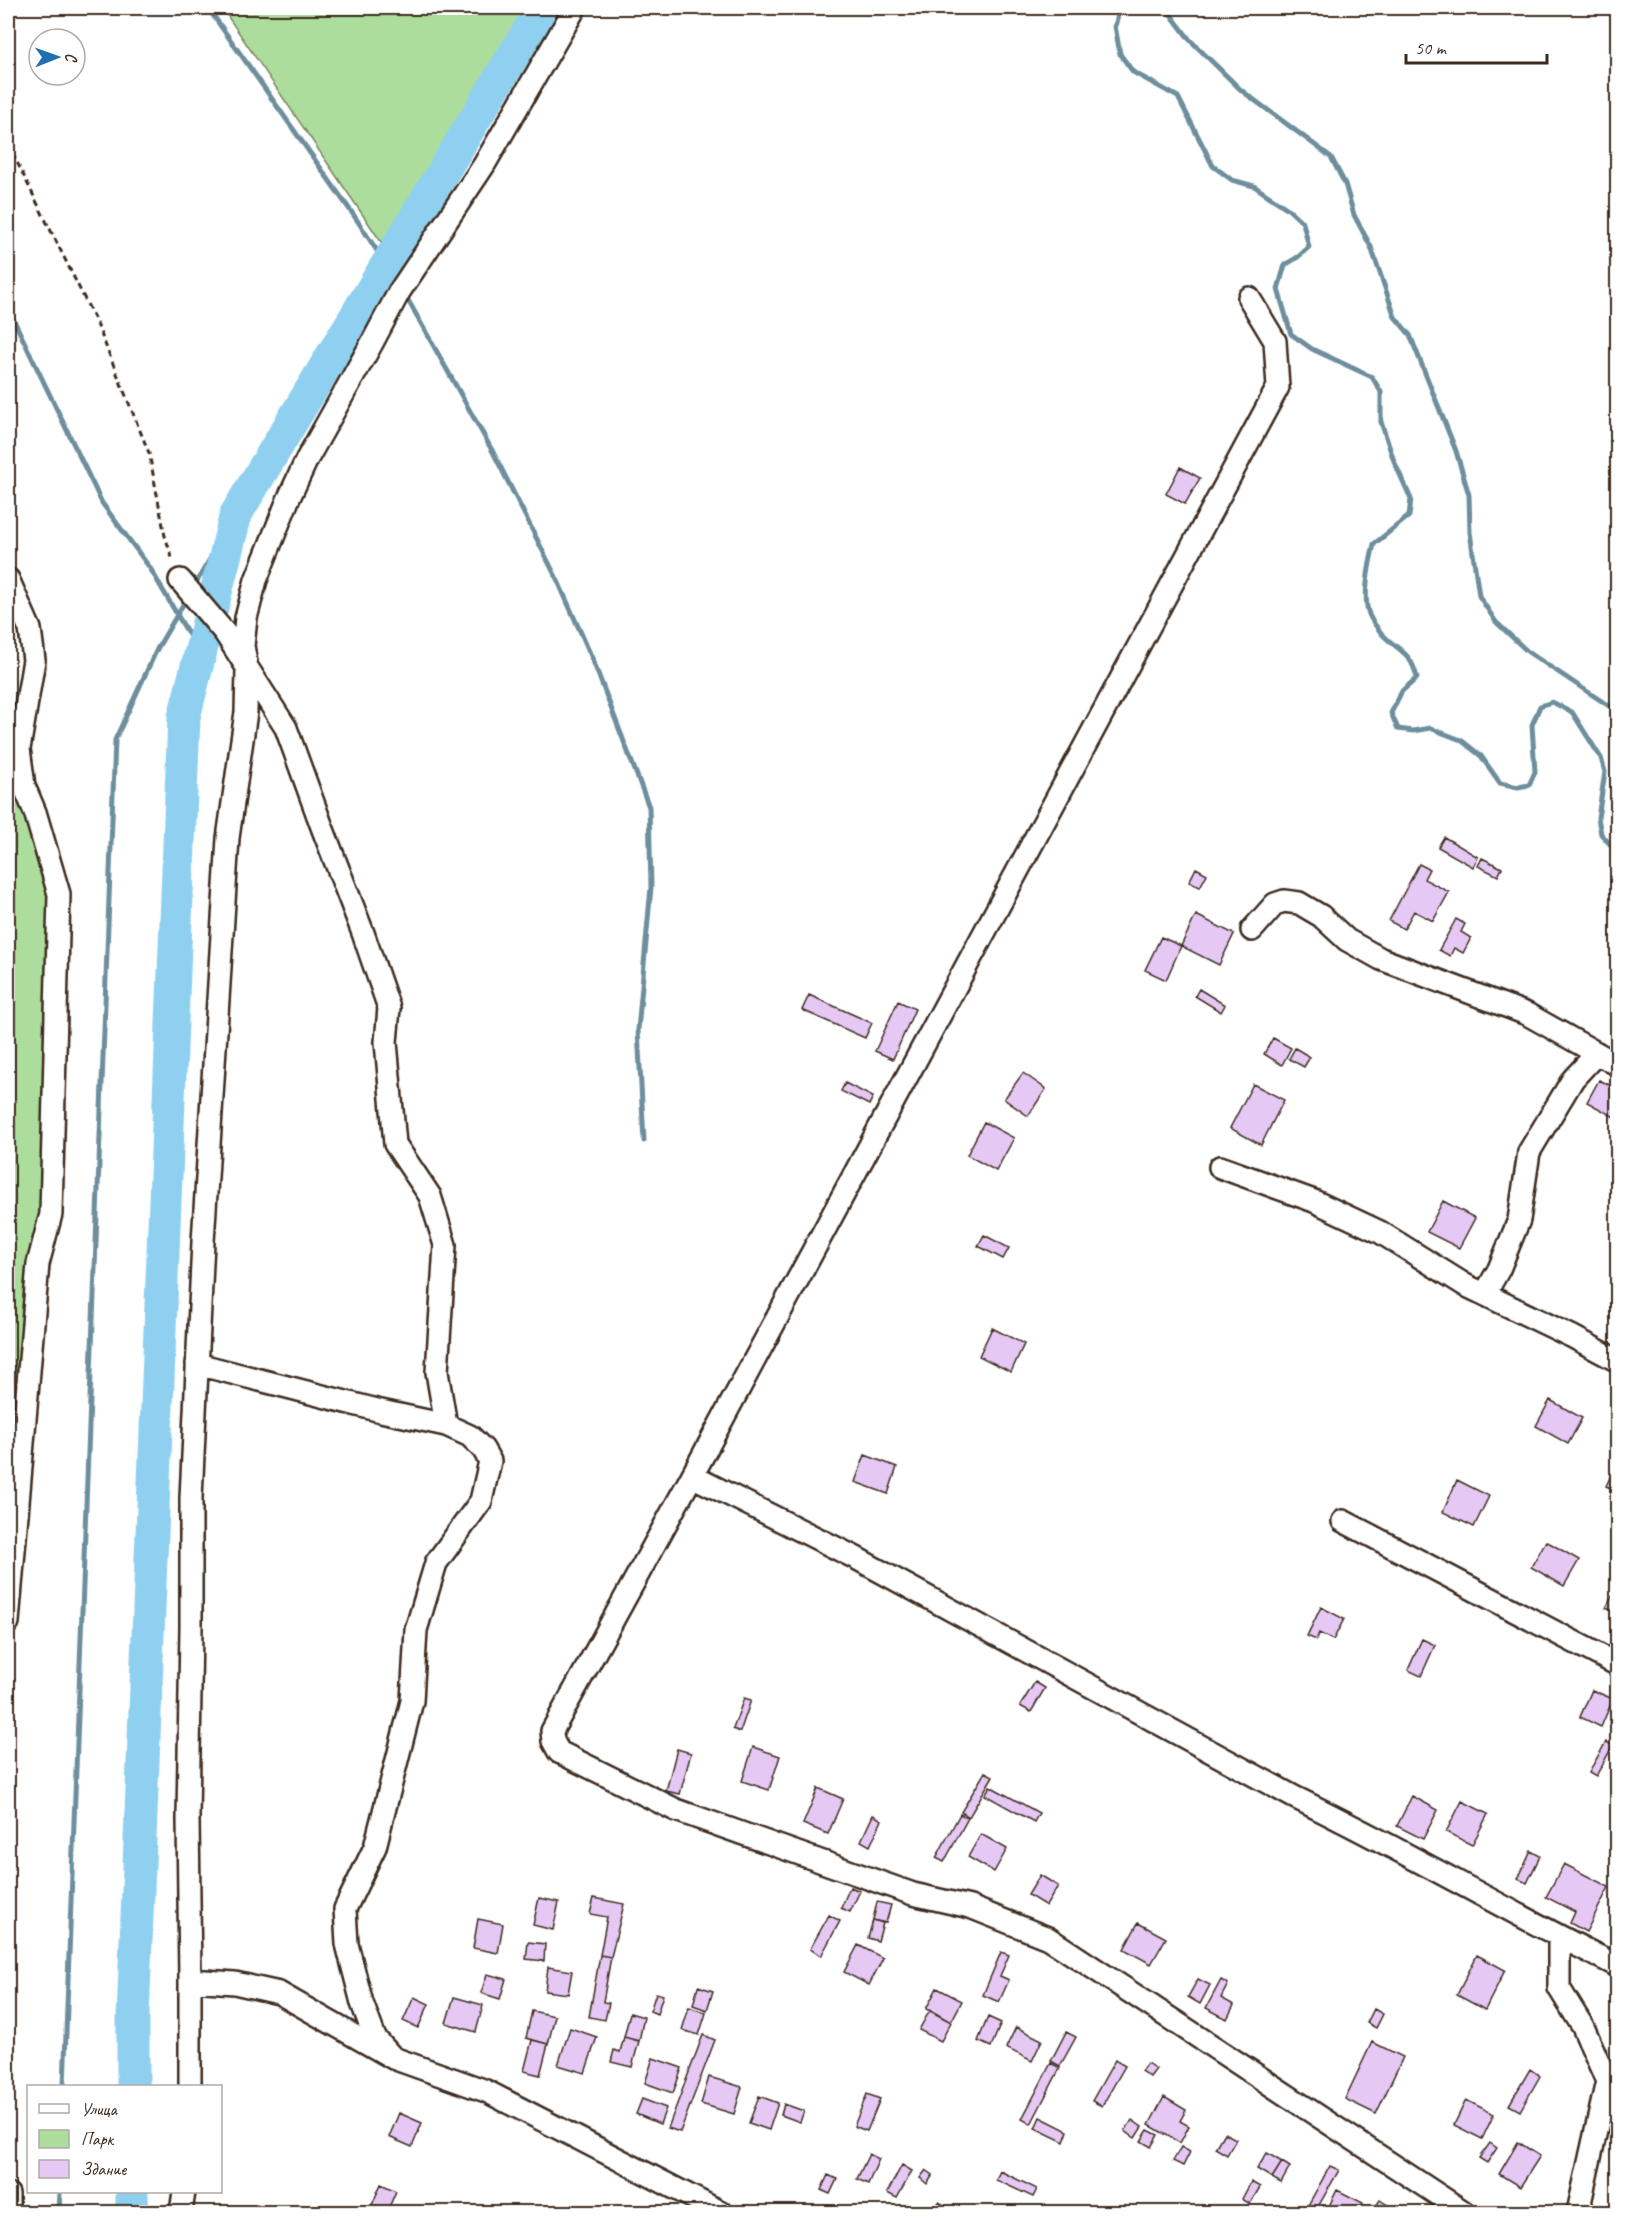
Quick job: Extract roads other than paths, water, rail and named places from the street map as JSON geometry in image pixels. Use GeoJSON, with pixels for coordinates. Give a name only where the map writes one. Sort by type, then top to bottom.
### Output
{"type":"FeatureCollection","features":[{"type":"Feature","properties":{"kind":"street"},"geometry":{"type":"LineString","coordinates":[[190,2085],[188,1818],[191,1498],[202,1242],[228,838],[246,712],[247,668],[243,646],[246,618],[260,570],[307,459],[399,292],[484,165],[575,8]]}},
{"type":"Feature","properties":{"kind":"street"},"geometry":{"type":"LineString","coordinates":[[1249,297],[1275,341],[1278,387],[692,1476],[552,1731],[552,1741],[559,1752],[676,1810],[913,1894],[970,1907],[1048,1938],[1464,2212]]}},
{"type":"Feature","properties":{"kind":"street"},"geometry":{"type":"LineString","coordinates":[[8,579],[30,629],[34,660],[19,749],[24,786],[35,812],[58,894],[51,1214],[38,1264],[8,1622]]}},
{"type":"Feature","properties":{"kind":"street"},"geometry":{"type":"LineString","coordinates":[[180,580],[225,633],[286,728],[389,1008],[386,1042],[395,1144],[430,1196],[445,1245],[437,1372],[446,1425]]}},
{"type":"Feature","properties":{"kind":"street"},"geometry":{"type":"LineString","coordinates":[[1251,930],[1275,904],[1284,901],[1299,903],[1322,916],[1347,940],[1381,958],[1527,1014],[1617,1065]]}},
{"type":"Feature","properties":{"kind":"street"},"geometry":{"type":"LineString","coordinates":[[1485,1294],[1499,1269],[1519,1220],[1529,1152],[1573,1079],[1597,1053]]}},
{"type":"Feature","properties":{"kind":"street"},"geometry":{"type":"LineString","coordinates":[[1220,1167],[1314,1201],[1380,1232],[1465,1285],[1617,1361]]}},
{"type":"Feature","properties":{"kind":"street"},"geometry":{"type":"LineString","coordinates":[[197,1364],[381,1412],[446,1425],[470,1436],[483,1449],[490,1461],[481,1502],[436,1563],[416,1630],[412,1701],[375,1847],[345,1909],[347,1944],[362,2003],[375,2038],[393,2058]]}},
{"type":"Feature","properties":{"kind":"street"},"geometry":{"type":"LineString","coordinates":[[692,1476],[856,1558],[1294,1797],[1369,1833],[1559,1937],[1617,1966]]}},
{"type":"Feature","properties":{"kind":"street"},"geometry":{"type":"LineString","coordinates":[[1343,1521],[1617,1665]]}},
{"type":"Feature","properties":{"kind":"street"},"geometry":{"type":"LineString","coordinates":[[1559,1937],[1558,1988],[1583,2027],[1607,2081],[1578,2212]]}},
{"type":"Feature","properties":{"kind":"street"},"geometry":{"type":"LineString","coordinates":[[190,1980],[235,1983],[279,1993],[393,2058],[486,2091],[721,2212]]}},
{"type":"Feature","properties":{"kind":"street"},"geometry":{"type":"LineString","coordinates":[[181,2212],[184,2193]]}},
{"type":"Feature","properties":{"kind":"street"},"geometry":{"type":"LineString","coordinates":[[8,2194],[8,2212]]}},
{"type":"Feature","properties":{"kind":"waterway"},"geometry":{"type":"LineString","coordinates":[[208,8],[355,217],[398,283]]}},
{"type":"Feature","properties":{"kind":"waterway"},"geometry":{"type":"LineString","coordinates":[[133,2085],[133,2018],[184,717],[236,514],[542,8]]}},
{"type":"Feature","properties":{"kind":"waterway"},"geometry":{"type":"LineString","coordinates":[[1120,8],[1115,26],[1120,54],[1133,72],[1178,97],[1213,166],[1232,180],[1254,186],[1288,209],[1303,223],[1309,247],[1285,265],[1278,289],[1291,334],[1312,349],[1372,377],[1381,392],[1381,422],[1394,461],[1411,499],[1409,516],[1374,544],[1366,596],[1369,614],[1374,623],[1383,635],[1408,657],[1415,669],[1417,678],[1402,691],[1391,713],[1398,729],[1413,731],[1430,728],[1461,740],[1481,756],[1500,783],[1518,787],[1529,785],[1535,772],[1532,725],[1540,706],[1552,702],[1572,712],[1601,758],[1605,772],[1598,818],[1601,834],[1618,853]]}},
{"type":"Feature","properties":{"kind":"waterway"},"geometry":{"type":"LineString","coordinates":[[1166,8],[1190,40],[1241,90],[1331,157],[1345,184],[1354,215],[1371,247],[1395,317],[1410,335],[1456,451],[1469,495],[1470,532],[1479,596],[1496,622],[1528,652],[1618,712]]}},
{"type":"Feature","properties":{"kind":"waterway"},"geometry":{"type":"LineString","coordinates":[[404,293],[493,452],[558,581],[592,658],[649,807],[651,887],[638,1030],[644,1141]]}},
{"type":"Feature","properties":{"kind":"waterway"},"geometry":{"type":"LineString","coordinates":[[8,308],[102,503],[150,568],[200,654]]}},
{"type":"Feature","properties":{"kind":"waterway"},"geometry":{"type":"LineString","coordinates":[[193,588],[236,514]]}},
{"type":"Feature","properties":{"kind":"waterway"},"geometry":{"type":"LineString","coordinates":[[64,2085],[115,740],[157,649],[188,596]]}},
{"type":"Feature","properties":{"kind":"waterway"},"geometry":{"type":"LineString","coordinates":[[59,2212],[60,2193]]}},
{"type":"Feature","properties":{"kind":"waterway"},"geometry":{"type":"LineString","coordinates":[[132,2193],[132,2212]]}}]}
